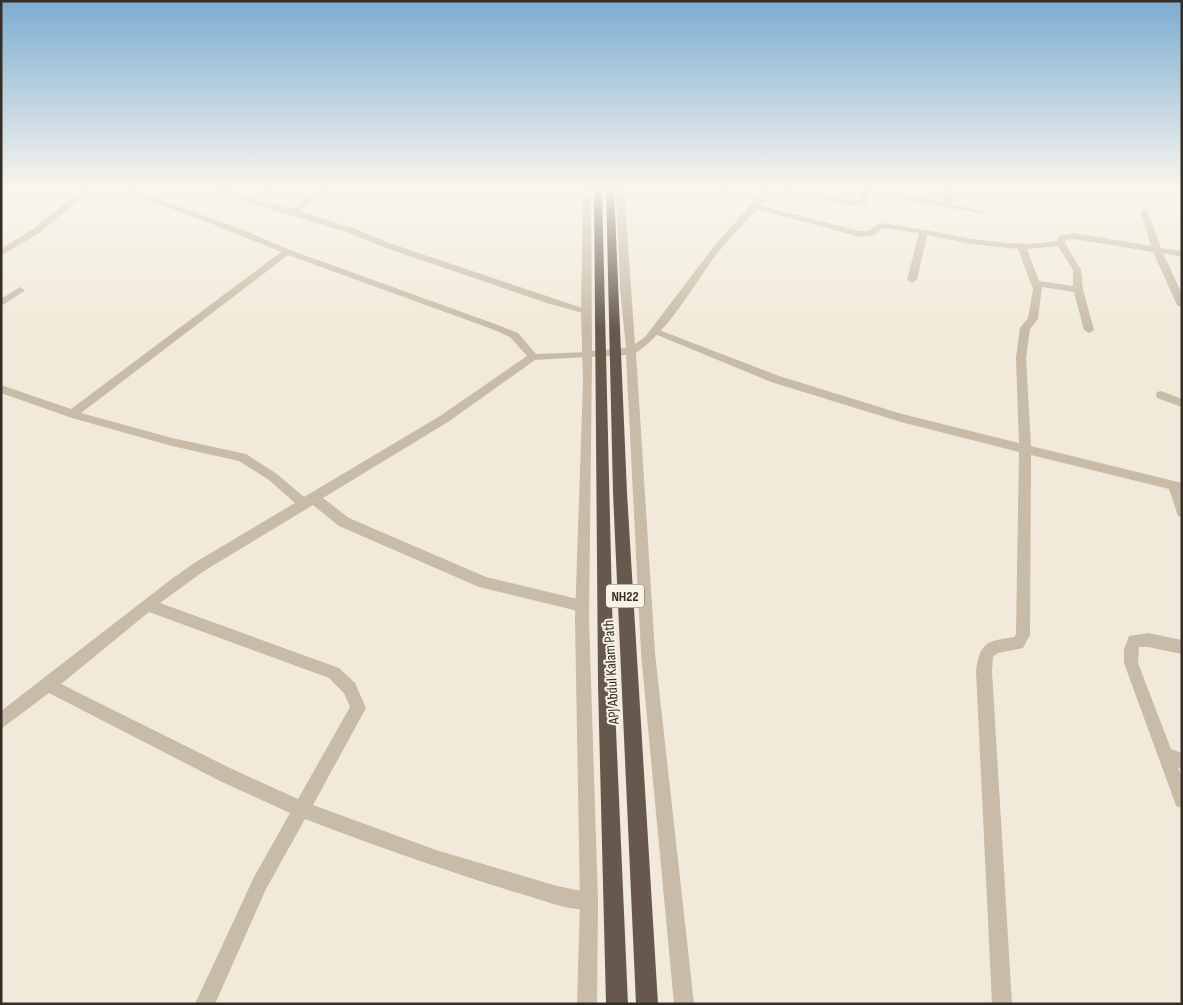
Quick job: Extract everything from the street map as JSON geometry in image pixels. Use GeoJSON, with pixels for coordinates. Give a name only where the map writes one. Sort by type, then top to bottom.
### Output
{"type":"FeatureCollection","features":[{"type":"Feature","properties":{"kind":"highway","name":"APJ Abdul Kalam Path"},"geometry":{"type":"LineString","coordinates":[[599,236],[606,684],[617,1004]]}},
{"type":"Feature","properties":{"kind":"highway","name":"APJ Abdul Kalam Path"},"geometry":{"type":"LineString","coordinates":[[607,236],[600,354],[630,708],[647,1004]]}},
{"type":"Feature","properties":{"kind":"street"},"geometry":{"type":"LineString","coordinates":[[1,253],[28,236]]}},
{"type":"Feature","properties":{"kind":"street"},"geometry":{"type":"LineString","coordinates":[[249,236],[287,252],[507,332],[523,342],[533,357]]}},
{"type":"Feature","properties":{"kind":"street"},"geometry":{"type":"LineString","coordinates":[[365,236],[550,302],[586,311]]}},
{"type":"Feature","properties":{"kind":"street","name":"NH22"},"geometry":{"type":"LineString","coordinates":[[587,236],[586,311],[600,354],[582,606],[589,900],[587,1004]]}},
{"type":"Feature","properties":{"kind":"street","name":"NH22"},"geometry":{"type":"LineString","coordinates":[[622,236],[625,288],[632,351],[648,653],[684,1004]]}},
{"type":"Feature","properties":{"kind":"street"},"geometry":{"type":"LineString","coordinates":[[1,721],[199,567],[444,419],[533,357],[600,354],[632,351],[640,347],[655,332],[679,296],[728,236]]}},
{"type":"Feature","properties":{"kind":"street"},"geometry":{"type":"LineString","coordinates":[[912,280],[922,236]]}},
{"type":"Feature","properties":{"kind":"street"},"geometry":{"type":"LineString","coordinates":[[946,236],[988,243],[1050,246],[1061,243]]}},
{"type":"Feature","properties":{"kind":"street"},"geometry":{"type":"LineString","coordinates":[[1061,243],[1064,236],[1074,236],[1182,254]]}},
{"type":"Feature","properties":{"kind":"street"},"geometry":{"type":"LineString","coordinates":[[1152,236],[1182,305]]}},
{"type":"Feature","properties":{"kind":"street"},"geometry":{"type":"LineString","coordinates":[[1061,243],[1077,270],[1078,290],[1089,330]]}},
{"type":"Feature","properties":{"kind":"street"},"geometry":{"type":"LineString","coordinates":[[1002,1004],[984,671],[986,654],[994,647],[1018,642],[1023,635],[1025,449],[1021,358],[1025,328],[1033,319],[1038,289],[1021,245]]}},
{"type":"Feature","properties":{"kind":"street"},"geometry":{"type":"LineString","coordinates":[[72,414],[287,252]]}},
{"type":"Feature","properties":{"kind":"street"},"geometry":{"type":"LineString","coordinates":[[1036,283],[1078,290]]}},
{"type":"Feature","properties":{"kind":"street"},"geometry":{"type":"LineString","coordinates":[[1,303],[20,290]]}},
{"type":"Feature","properties":{"kind":"street"},"geometry":{"type":"LineString","coordinates":[[655,332],[723,360],[901,418],[1178,487],[1182,512]]}},
{"type":"Feature","properties":{"kind":"street"},"geometry":{"type":"LineString","coordinates":[[1,389],[72,414],[172,442],[242,457],[257,465],[308,501],[344,522],[484,583],[582,606]]}},
{"type":"Feature","properties":{"kind":"street"},"geometry":{"type":"LineString","coordinates":[[1161,395],[1182,402]]}},
{"type":"Feature","properties":{"kind":"street"},"geometry":{"type":"LineString","coordinates":[[148,606],[334,673],[348,684],[355,696],[358,708],[303,810],[260,883],[205,1004]]}},
{"type":"Feature","properties":{"kind":"street"},"geometry":{"type":"LineString","coordinates":[[1182,647],[1148,640],[1134,641],[1131,650],[1132,663],[1182,800]]}},
{"type":"Feature","properties":{"kind":"street"},"geometry":{"type":"LineString","coordinates":[[48,685],[234,779],[303,810],[436,859],[557,896],[589,900]]}},
{"type":"Feature","properties":{"kind":"street"},"geometry":{"type":"LineString","coordinates":[[1164,754],[1182,761]]}}]}
